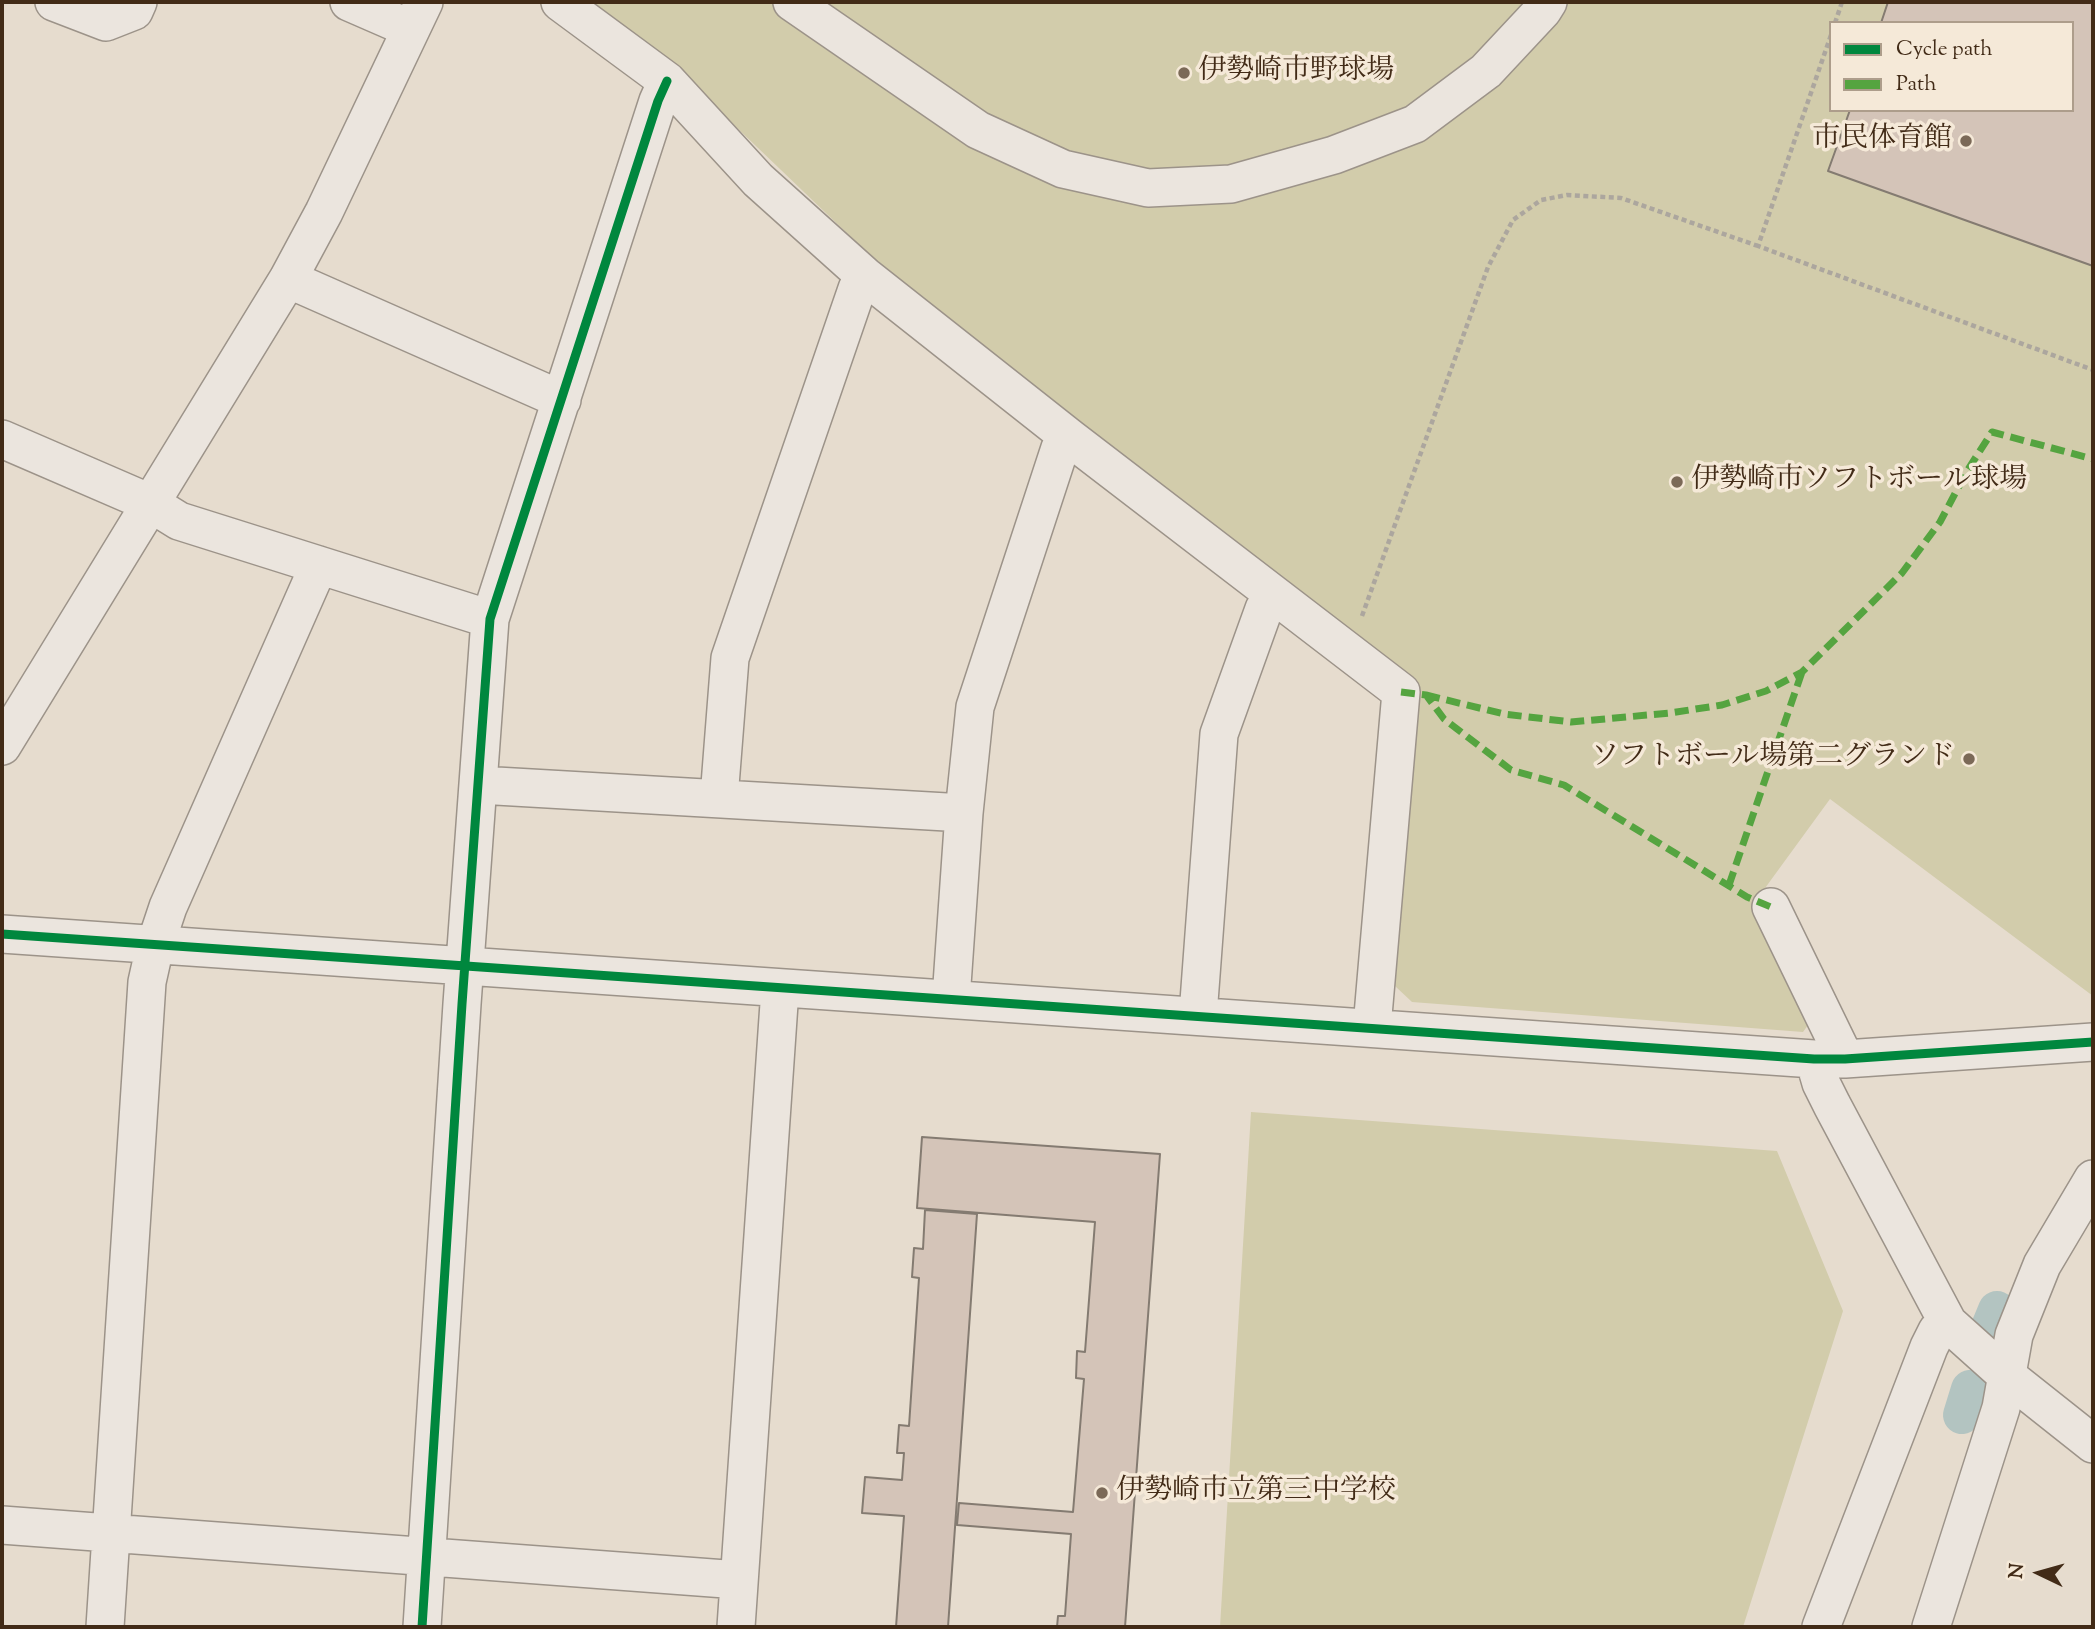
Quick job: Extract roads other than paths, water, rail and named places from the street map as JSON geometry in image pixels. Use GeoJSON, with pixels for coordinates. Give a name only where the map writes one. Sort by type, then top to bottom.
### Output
{"type":"FeatureCollection","features":[{"type":"Feature","properties":{"kind":"street"},"geometry":{"type":"LineString","coordinates":[[54,2],[106,22],[134,11],[138,2]]}},
{"type":"Feature","properties":{"kind":"street"},"geometry":{"type":"LineString","coordinates":[[2,746],[288,279],[324,212],[418,16],[349,2]]}},
{"type":"Feature","properties":{"kind":"street"},"geometry":{"type":"LineString","coordinates":[[560,2],[667,81],[758,180],[865,276],[1070,438],[1401,692],[1372,1027]]}},
{"type":"Feature","properties":{"kind":"street"},"geometry":{"type":"LineString","coordinates":[[792,2],[978,130],[1063,169],[1148,188],[1231,184],[1334,155],[1415,124],[1486,71],[1548,2]]}},
{"type":"Feature","properties":{"kind":"street"},"geometry":{"type":"LineString","coordinates":[[422,1627],[490,619],[657,102],[667,81]]}},
{"type":"Feature","properties":{"kind":"street"},"geometry":{"type":"LineString","coordinates":[[719,798],[730,658],[857,289],[865,276]]}},
{"type":"Feature","properties":{"kind":"street"},"geometry":{"type":"LineString","coordinates":[[288,279],[562,400]]}},
{"type":"Feature","properties":{"kind":"street"},"geometry":{"type":"LineString","coordinates":[[951,999],[964,813],[975,707],[1060,448],[1070,438]]}},
{"type":"Feature","properties":{"kind":"street"},"geometry":{"type":"LineString","coordinates":[[2,439],[150,503],[178,522],[490,619]]}},
{"type":"Feature","properties":{"kind":"street"},"geometry":{"type":"LineString","coordinates":[[105,1627],[147,982],[168,906],[319,565]]}},
{"type":"Feature","properties":{"kind":"street"},"geometry":{"type":"LineString","coordinates":[[1198,1015],[1219,734],[1264,609],[1273,594]]}},
{"type":"Feature","properties":{"kind":"street"},"geometry":{"type":"LineString","coordinates":[[479,785],[964,813]]}},
{"type":"Feature","properties":{"kind":"street"},"geometry":{"type":"LineString","coordinates":[[1770,906],[1829,1059],[1832,1105],[1948,1324],[2006,1375],[2093,1444]]}},
{"type":"Feature","properties":{"kind":"street"},"geometry":{"type":"LineString","coordinates":[[2,934],[1829,1059],[2093,1042]]}},
{"type":"Feature","properties":{"kind":"street"},"geometry":{"type":"LineString","coordinates":[[736,1627],[780,989]]}},
{"type":"Feature","properties":{"kind":"street"},"geometry":{"type":"LineString","coordinates":[[1931,1627],[2001,1408],[2014,1335],[2042,1265],[2091,1187]]}},
{"type":"Feature","properties":{"kind":"street"},"geometry":{"type":"LineString","coordinates":[[1821,1627],[1929,1346],[1937,1331],[1948,1324]]}},
{"type":"Feature","properties":{"kind":"street"},"geometry":{"type":"LineString","coordinates":[[2,1525],[739,1580]]}},
{"type":"Feature","properties":{"kind":"waterway"},"geometry":{"type":"LineString","coordinates":[[1990,1327],[1997,1310]]}},
{"type":"Feature","properties":{"kind":"waterway"},"geometry":{"type":"LineString","coordinates":[[1962,1415],[1970,1389]]}},
{"type":"Feature","properties":{"kind":"place","name":"伊勢崎市野球場"},"geometry":{"type":"Point","coordinates":[1184,73]}},
{"type":"Feature","properties":{"kind":"place","name":"市民体育館"},"geometry":{"type":"Point","coordinates":[1966,141]}},
{"type":"Feature","properties":{"kind":"place","name":"伊勢崎市ソフトボール球場"},"geometry":{"type":"Point","coordinates":[1677,482]}},
{"type":"Feature","properties":{"kind":"place","name":"ソフトボール場第二グランド"},"geometry":{"type":"Point","coordinates":[1969,759]}},
{"type":"Feature","properties":{"kind":"place","name":"伊勢崎市立第三中学校"},"geometry":{"type":"Point","coordinates":[1102,1493]}}]}
